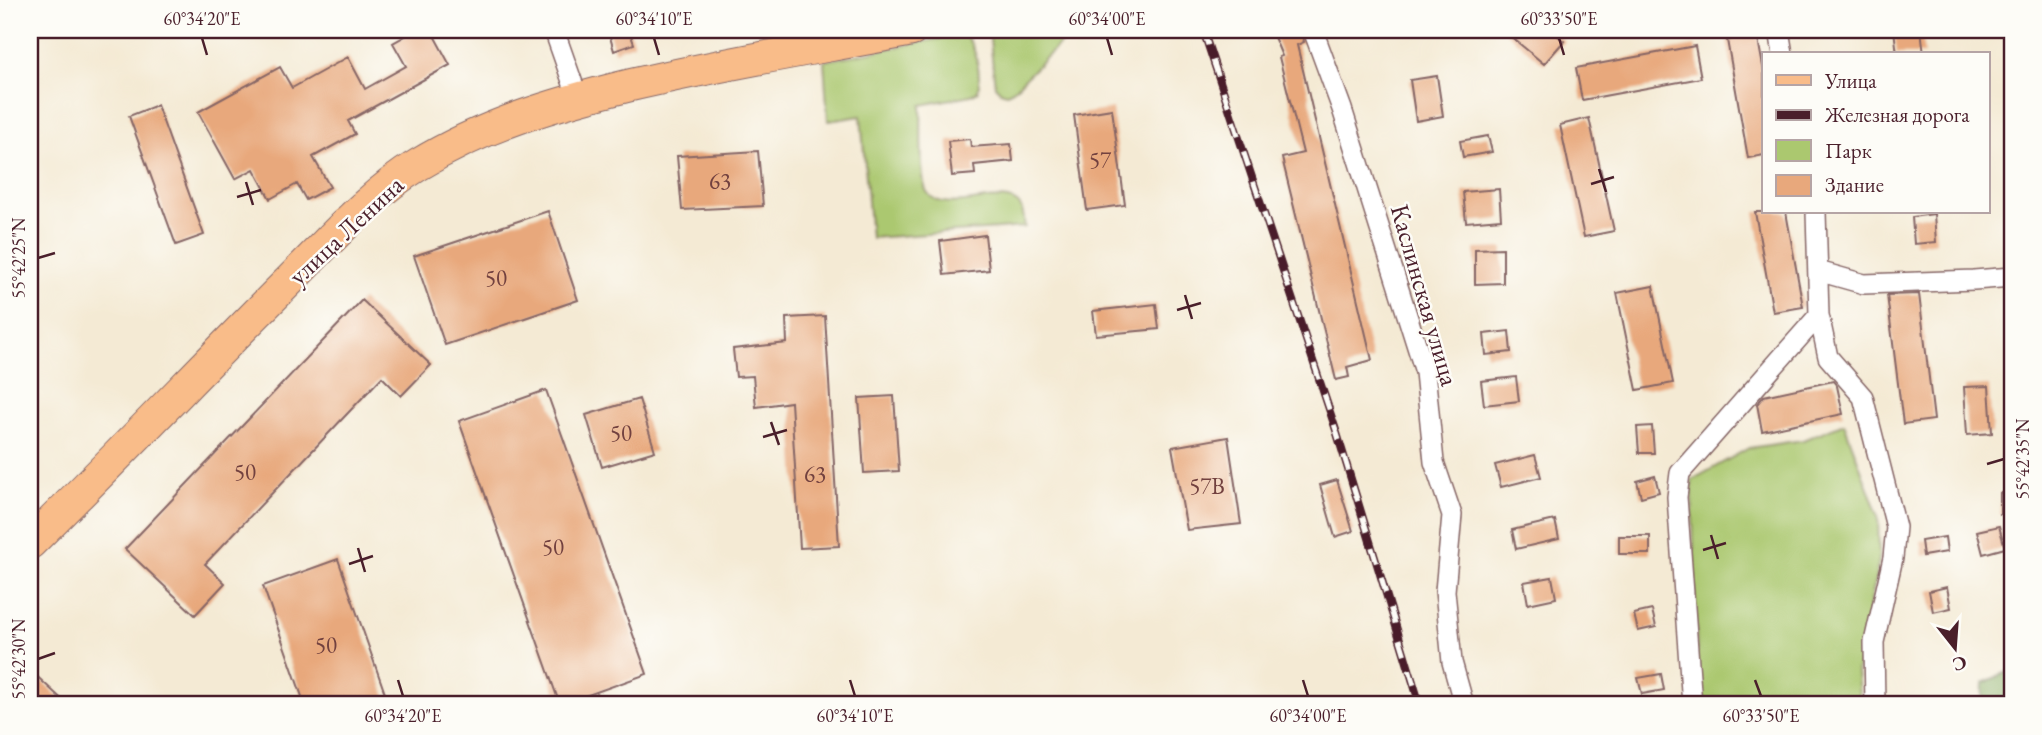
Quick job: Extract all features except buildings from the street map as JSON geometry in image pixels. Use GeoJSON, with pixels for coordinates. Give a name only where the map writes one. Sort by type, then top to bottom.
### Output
{"type":"FeatureCollection","features":[{"type":"Feature","properties":{"kind":"main road","name":"улица Ленина"},"geometry":{"type":"LineString","coordinates":[[30,542],[105,470],[367,204],[416,166],[459,142],[514,119],[578,98],[692,70],[912,30]]}},
{"type":"Feature","properties":{"kind":"street"},"geometry":{"type":"LineString","coordinates":[[554,30],[578,98]]}},
{"type":"Feature","properties":{"kind":"street","name":"Каслинская улица"},"geometry":{"type":"LineString","coordinates":[[1313,30],[1342,109],[1425,372],[1434,462],[1452,515],[1445,591],[1452,662],[1464,705]]}},
{"type":"Feature","properties":{"kind":"street"},"geometry":{"type":"LineString","coordinates":[[1779,30],[1783,52]]}},
{"type":"Feature","properties":{"kind":"street"},"geometry":{"type":"LineString","coordinates":[[1816,214],[1819,315],[1828,357],[1863,397],[1896,527],[1893,558],[1874,642],[1875,705]]}},
{"type":"Feature","properties":{"kind":"street"},"geometry":{"type":"LineString","coordinates":[[1818,271],[1864,284],[1975,281],[2012,277]]}},
{"type":"Feature","properties":{"kind":"street"},"geometry":{"type":"LineString","coordinates":[[1692,705],[1677,497],[1680,473],[1819,315]]}},
{"type":"Feature","properties":{"kind":"green space"},"geometry":{"type":"Polygon","coordinates":[[[992,30],[1074,30],[1007,93],[995,86],[990,39],[992,30]]]}},
{"type":"Feature","properties":{"kind":"green space"},"geometry":{"type":"Polygon","coordinates":[[[963,34],[972,45],[977,60],[978,91],[971,95],[921,105],[924,185],[935,199],[946,202],[1001,198],[1012,200],[1021,208],[1025,227],[871,238],[861,116],[828,121],[824,61],[963,34]]]}},
{"type":"Feature","properties":{"kind":"green space"},"geometry":{"type":"Polygon","coordinates":[[[1844,423],[1878,515],[1879,560],[1857,672],[1860,705],[1698,705],[1692,480],[1749,448],[1803,440],[1844,423]]]}},
{"type":"Feature","properties":{"kind":"green space"},"geometry":{"type":"Polygon","coordinates":[[[2012,670],[2012,705],[1982,705],[1983,683],[2012,670]]]}},
{"type":"Feature","properties":{"kind":"railway"},"geometry":{"type":"LineString","coordinates":[[1203,30],[1336,430],[1420,705]]}}]}
